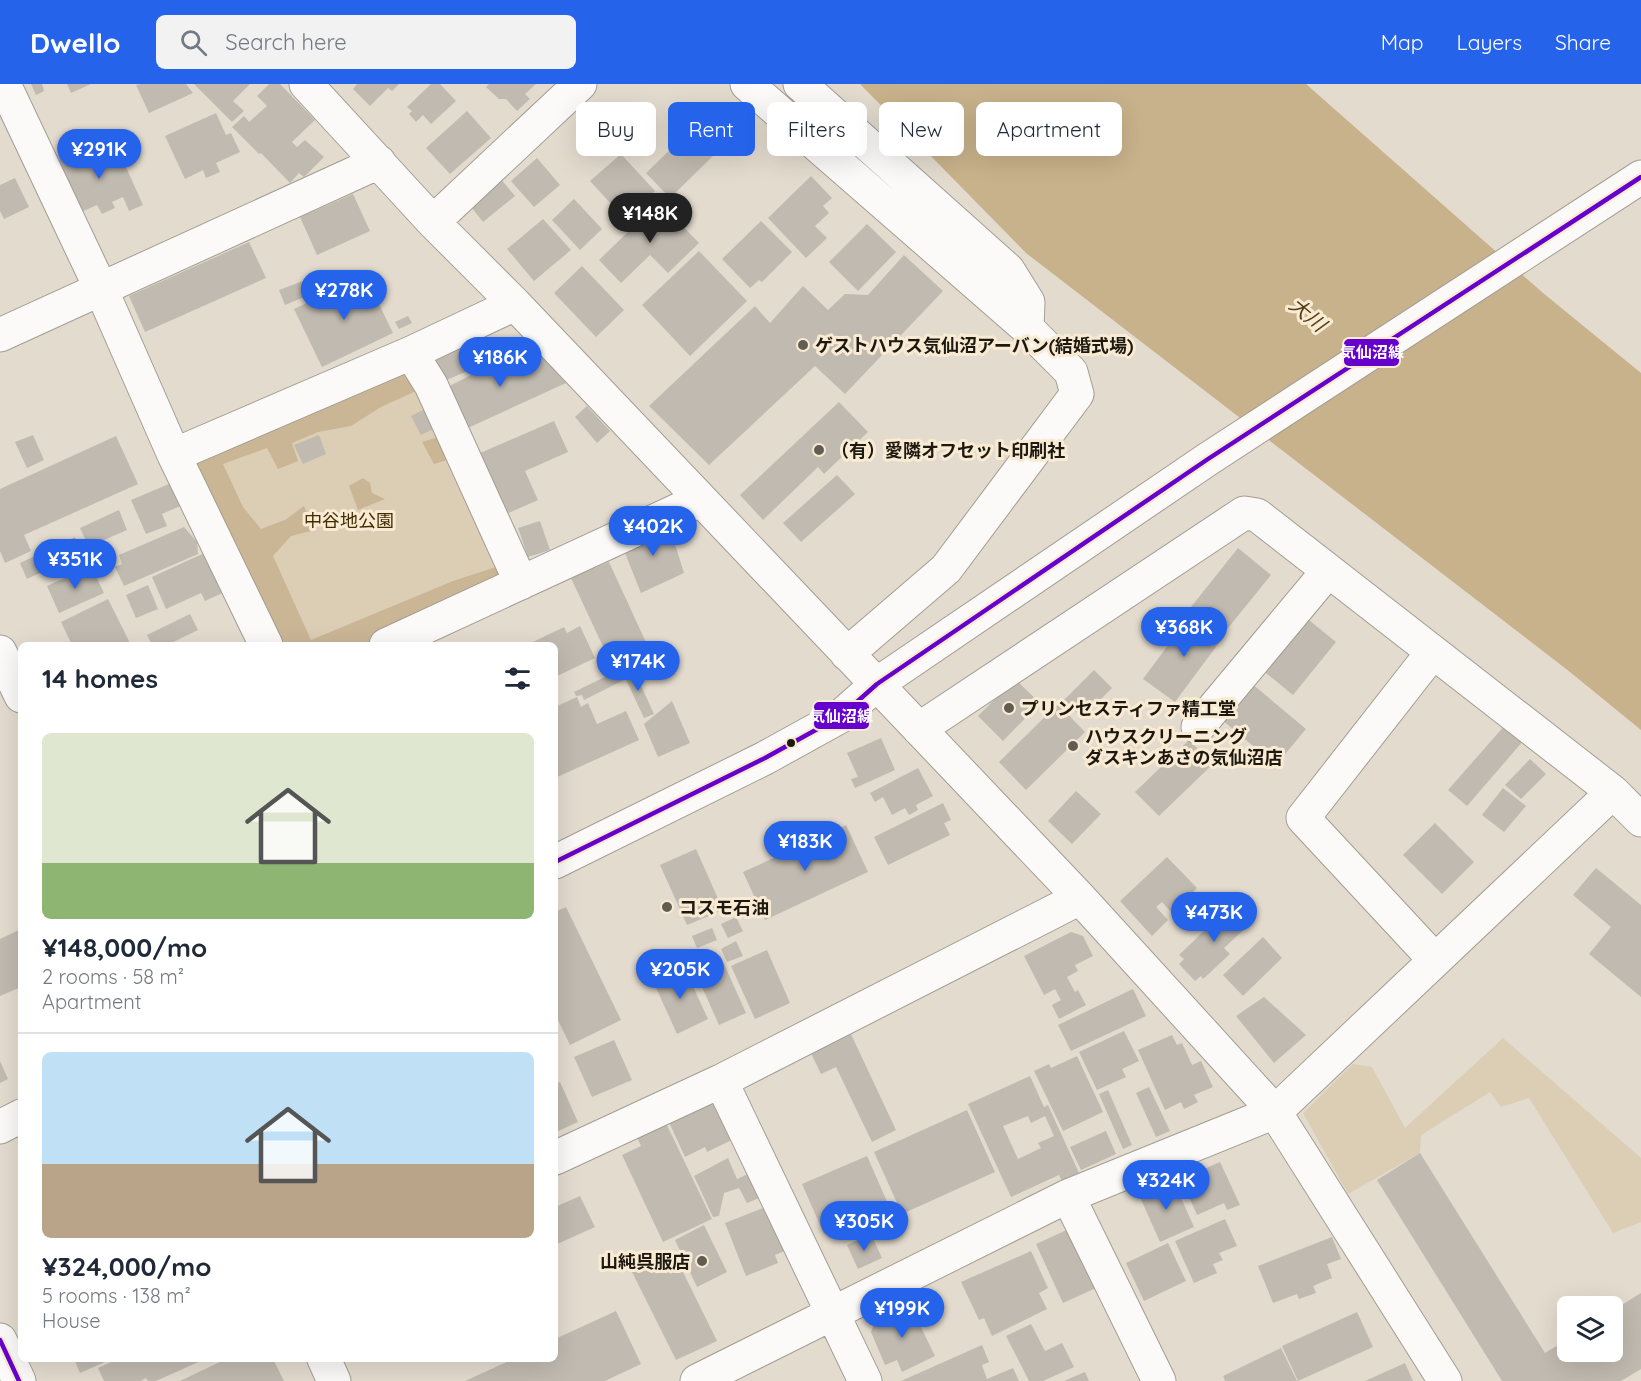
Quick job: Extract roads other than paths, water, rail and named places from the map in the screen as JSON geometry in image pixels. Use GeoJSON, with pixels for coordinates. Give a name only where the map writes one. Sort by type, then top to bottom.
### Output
{"type":"FeatureCollection","features":[{"type":"Feature","properties":{"kind":"street"},"geometry":{"type":"LineString","coordinates":[[4,84],[101,289],[174,455],[265,642]]}},
{"type":"Feature","properties":{"kind":"street"},"geometry":{"type":"LineString","coordinates":[[306,84],[433,222],[516,304],[1080,898],[1275,1112],[1445,1381]]}},
{"type":"Feature","properties":{"kind":"street"},"geometry":{"type":"LineString","coordinates":[[433,222],[580,84]]}},
{"type":"Feature","properties":{"kind":"street"},"geometry":{"type":"LineString","coordinates":[[747,84],[1027,328],[1071,372],[1077,394],[946,569],[847,654]]}},
{"type":"Feature","properties":{"kind":"street"},"geometry":{"type":"LineString","coordinates":[[800,84],[1008,270],[1028,302],[1027,328]]}},
{"type":"Feature","properties":{"kind":"street"},"geometry":{"type":"LineString","coordinates":[[0,335],[379,162]]}},
{"type":"Feature","properties":{"kind":"street"},"geometry":{"type":"LineString","coordinates":[[558,861],[765,758],[841,716],[877,684],[1208,459],[1641,177]]}},
{"type":"Feature","properties":{"kind":"street"},"geometry":{"type":"LineString","coordinates":[[174,455],[411,353],[516,304]]}},
{"type":"Feature","properties":{"kind":"street"},"geometry":{"type":"LineString","coordinates":[[411,353],[431,385],[520,583]]}},
{"type":"Feature","properties":{"kind":"street"},"geometry":{"type":"LineString","coordinates":[[392,642],[700,500]]}},
{"type":"Feature","properties":{"kind":"street"},"geometry":{"type":"LineString","coordinates":[[919,729],[1244,513],[1257,515],[1613,792],[1641,820]]}},
{"type":"Feature","properties":{"kind":"street"},"geometry":{"type":"LineString","coordinates":[[1198,727],[1328,571]]}},
{"type":"Feature","properties":{"kind":"street"},"geometry":{"type":"LineString","coordinates":[[0,652],[18,690]]}},
{"type":"Feature","properties":{"kind":"street"},"geometry":{"type":"LineString","coordinates":[[1432,653],[1303,818],[1435,960]]}},
{"type":"Feature","properties":{"kind":"street"},"geometry":{"type":"LineString","coordinates":[[697,1381],[1068,1196],[1275,1112],[1613,792]]}},
{"type":"Feature","properties":{"kind":"street"},"geometry":{"type":"LineString","coordinates":[[558,1157],[721,1081],[1080,898]]}},
{"type":"Feature","properties":{"kind":"street"},"geometry":{"type":"LineString","coordinates":[[721,1081],[865,1381]]}},
{"type":"Feature","properties":{"kind":"street"},"geometry":{"type":"LineString","coordinates":[[0,1127],[18,1118]]}},
{"type":"Feature","properties":{"kind":"street"},"geometry":{"type":"LineString","coordinates":[[1068,1196],[1159,1381]]}},
{"type":"Feature","properties":{"kind":"street"},"geometry":{"type":"LineString","coordinates":[[0,1340],[19,1381]]}},
{"type":"Feature","properties":{"kind":"street"},"geometry":{"type":"LineString","coordinates":[[325,1362],[334,1381]]}},
{"type":"Feature","properties":{"kind":"water","name":"大川"},"geometry":{"type":"Polygon","coordinates":[[[860,84],[1306,84],[1543,293],[1641,373],[1641,730],[1570,672],[1026,253],[931,156],[964,156],[964,102],[879,103],[860,84]]]}},
{"type":"Feature","properties":{"kind":"place","name":"ゲストハウス気仙沼アーバン(結婚式場)"},"geometry":{"type":"Point","coordinates":[803,345]}},
{"type":"Feature","properties":{"kind":"place","name":"（有）愛隣オフセット印刷社"},"geometry":{"type":"Point","coordinates":[819,450]}},
{"type":"Feature","properties":{"kind":"place","name":"プリンセスティファ精工堂"},"geometry":{"type":"Point","coordinates":[1009,708]}},
{"type":"Feature","properties":{"kind":"place","name":"ハウスクリーニング ダスキンあさの気仙沼店"},"geometry":{"type":"Point","coordinates":[1073,746]}},
{"type":"Feature","properties":{"kind":"place","name":"コスモ石油"},"geometry":{"type":"Point","coordinates":[667,907]}},
{"type":"Feature","properties":{"kind":"place","name":"山純呉服店"},"geometry":{"type":"Point","coordinates":[702,1261]}},
{"type":"Feature","properties":{"kind":"park label","name":"中谷地公園"},"geometry":{"type":"Point","coordinates":[349,520]}}]}
